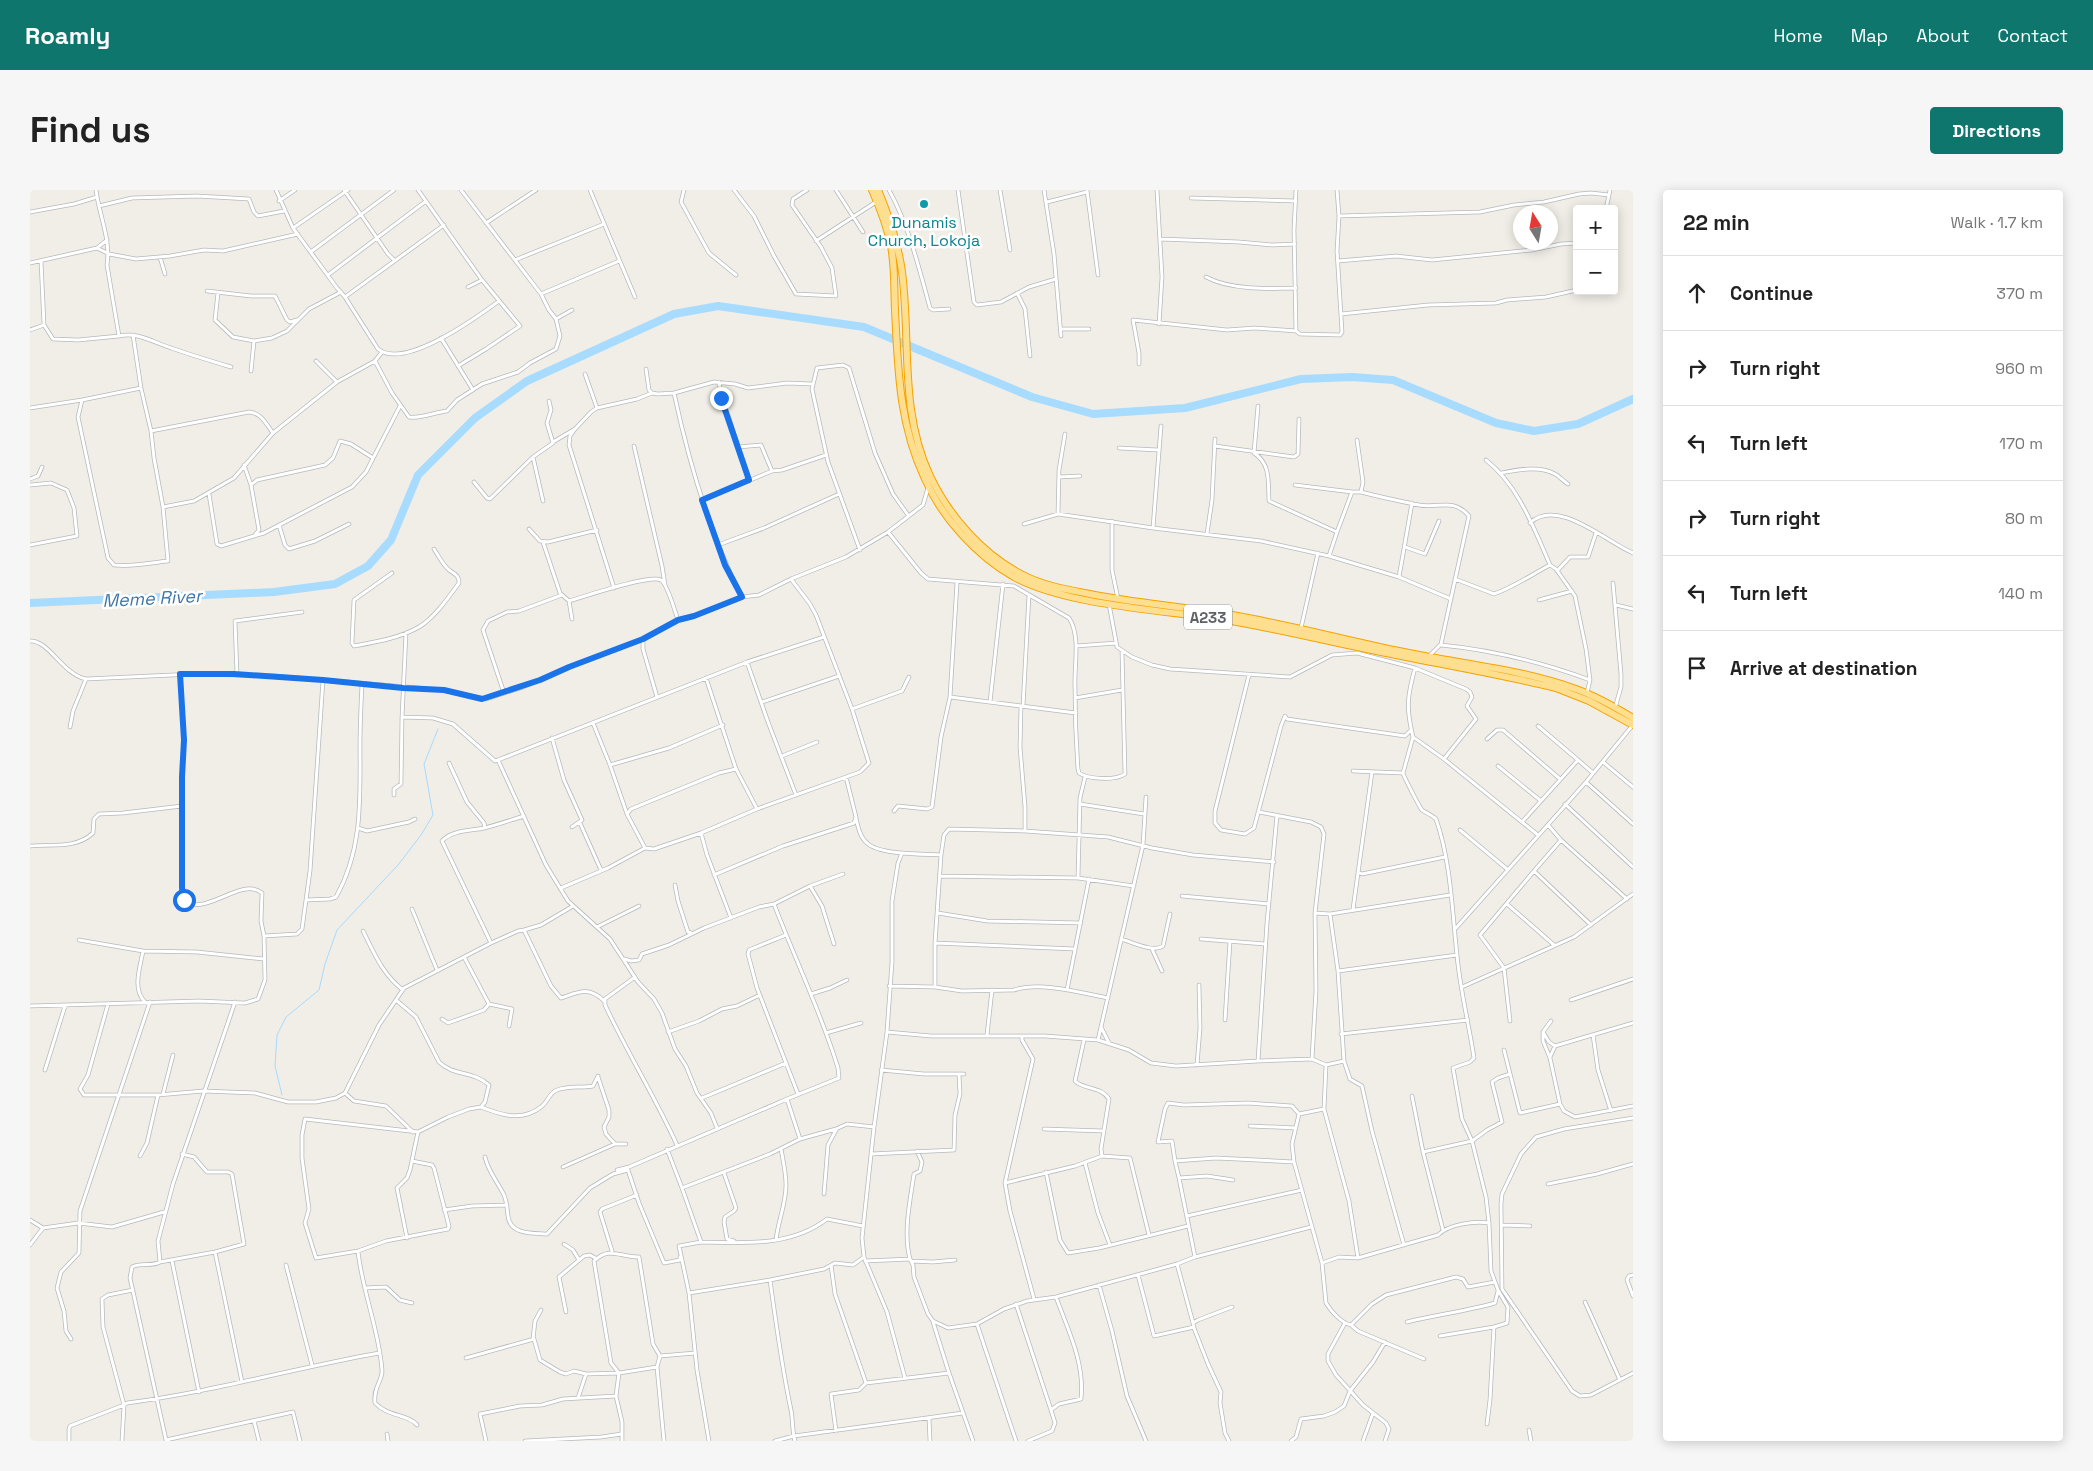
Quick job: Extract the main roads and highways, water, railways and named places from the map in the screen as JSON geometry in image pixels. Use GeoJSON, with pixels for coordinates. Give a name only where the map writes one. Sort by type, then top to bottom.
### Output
{"type":"FeatureCollection","features":[{"type":"Feature","properties":{"kind":"highway","name":"A233"},"geometry":{"type":"LineString","coordinates":[[872,190],[891,247],[898,376],[904,422],[913,450],[928,486],[954,524],[972,545],[1012,576],[1059,593],[1228,620],[1536,678],[1586,693],[1633,717]]}},
{"type":"Feature","properties":{"kind":"highway","name":"A233"},"geometry":{"type":"LineString","coordinates":[[878,190],[897,247],[902,272],[907,375],[910,407],[918,448],[938,492],[958,521],[996,557],[1025,576],[1067,590],[1108,600],[1118,599],[1227,614],[1301,629],[1556,688],[1589,701],[1633,725]]}},
{"type":"Feature","properties":{"kind":"waterway","name":"Meme River"},"geometry":{"type":"LineString","coordinates":[[30,603],[274,592],[335,584],[368,566],[391,540],[418,475],[475,418],[527,381],[674,314],[718,306],[864,327],[1032,397],[1093,414],[1185,408],[1301,379],[1352,377],[1393,380],[1496,423],[1534,431],[1578,424],[1633,399]]}},
{"type":"Feature","properties":{"kind":"waterway"},"geometry":{"type":"LineString","coordinates":[[282,1095],[275,1066],[277,1035],[286,1017],[319,990],[325,964],[337,930],[398,865],[421,835],[433,815],[424,764],[438,729]]}},
{"type":"Feature","properties":{"kind":"place","name":"Dunamis Church, Lokoja"},"geometry":{"type":"Point","coordinates":[924,204]}}]}
